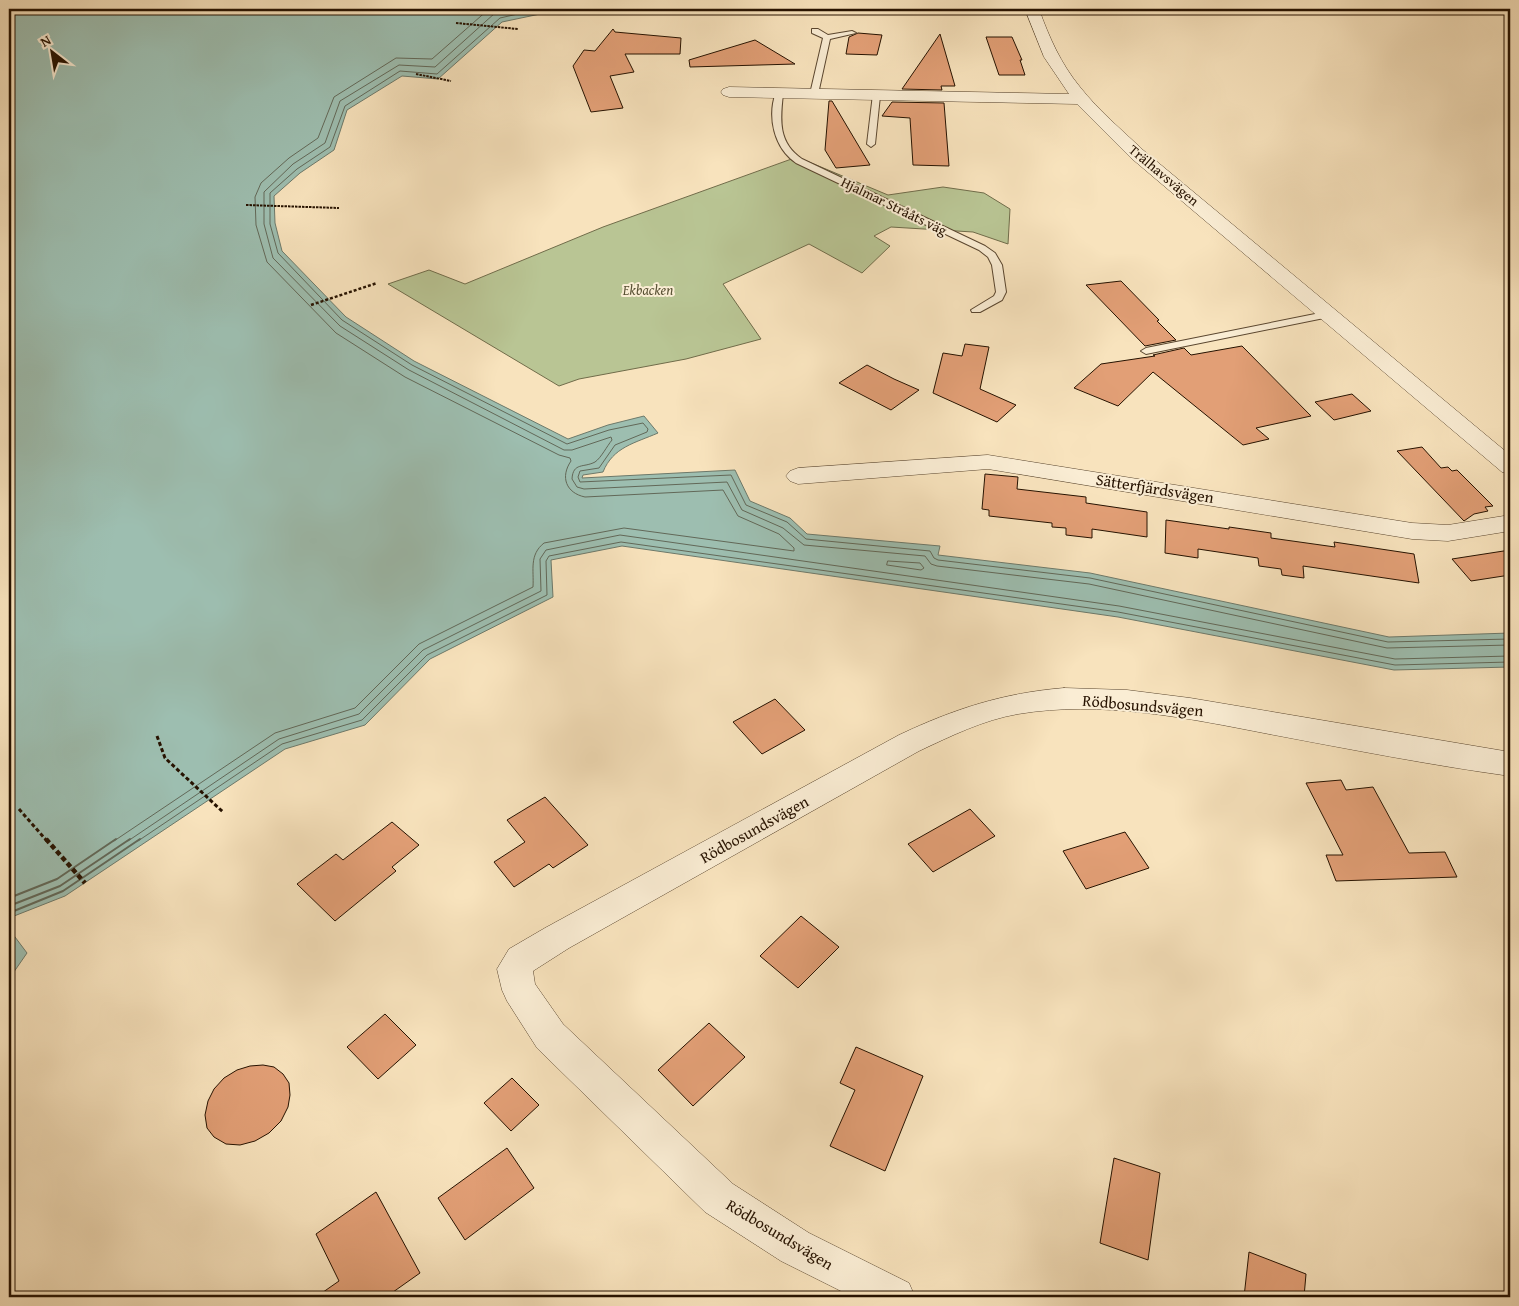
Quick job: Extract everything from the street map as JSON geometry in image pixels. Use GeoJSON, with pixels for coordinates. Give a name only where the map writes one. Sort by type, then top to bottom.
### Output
{"type":"FeatureCollection","features":[{"type":"Feature","properties":{"kind":"street","name":"Trälhavsvägen"},"geometry":{"type":"LineString","coordinates":[[1032,9],[1045,42],[1059,69],[1081,99],[1137,154],[1510,467]]}},
{"type":"Feature","properties":{"kind":"street"},"geometry":{"type":"LineString","coordinates":[[729,92],[1081,99]]}},
{"type":"Feature","properties":{"kind":"street","name":"Sätterfjärdsvägen"},"geometry":{"type":"LineString","coordinates":[[798,476],[988,462],[1412,530],[1448,533],[1510,523]]}},
{"type":"Feature","properties":{"kind":"street","name":"Rödbosundsvägen"},"geometry":{"type":"LineString","coordinates":[[895,1297],[795,1247],[719,1198],[550,1036],[519,990],[514,969],[521,960],[557,938],[909,743],[954,721],[978,712],[1035,700],[1089,698],[1208,711],[1510,764]]}},
{"type":"Feature","properties":{"kind":"lane"},"geometry":{"type":"LineString","coordinates":[[814,31],[827,37],[852,32]]}},
{"type":"Feature","properties":{"kind":"lane"},"geometry":{"type":"LineString","coordinates":[[814,94],[827,37]]}},
{"type":"Feature","properties":{"kind":"lane","name":"Hjalmar Strååts väg"},"geometry":{"type":"LineString","coordinates":[[779,94],[777,111],[782,141],[786,151],[799,161],[982,248],[992,255],[996,265],[1001,292],[998,298],[976,310]]}},
{"type":"Feature","properties":{"kind":"lane"},"geometry":{"type":"LineString","coordinates":[[870,144],[876,96]]}},
{"type":"Feature","properties":{"kind":"lane"},"geometry":{"type":"LineString","coordinates":[[1146,351],[1330,314]]}},
{"type":"Feature","properties":{"kind":"path"},"geometry":{"type":"LineString","coordinates":[[456,23],[518,29]]}},
{"type":"Feature","properties":{"kind":"path"},"geometry":{"type":"LineString","coordinates":[[416,74],[451,81]]}},
{"type":"Feature","properties":{"kind":"path"},"geometry":{"type":"LineString","coordinates":[[246,206],[339,208]]}},
{"type":"Feature","properties":{"kind":"path"},"geometry":{"type":"LineString","coordinates":[[311,305],[377,283]]}},
{"type":"Feature","properties":{"kind":"path"},"geometry":{"type":"LineString","coordinates":[[157,736],[165,758],[223,812]]}},
{"type":"Feature","properties":{"kind":"path"},"geometry":{"type":"LineString","coordinates":[[19,809],[85,883]]}},
{"type":"Feature","properties":{"kind":"green space","name":"Ekbacken"},"geometry":{"type":"Polygon","coordinates":[[[797,157],[888,195],[943,187],[984,193],[1010,209],[1008,244],[973,232],[891,227],[874,236],[890,246],[862,273],[809,244],[723,284],[761,339],[686,359],[579,379],[559,386],[388,284],[429,270],[465,284],[603,227],[797,157]]]}},
{"type":"Feature","properties":{"kind":"water"},"geometry":{"type":"Polygon","coordinates":[[[9,9],[564,9],[502,22],[438,79],[402,76],[347,110],[334,150],[300,173],[274,196],[275,223],[282,251],[346,317],[414,361],[568,439],[608,425],[644,416],[658,433],[619,451],[607,464],[603,472],[583,475],[582,478],[735,470],[750,501],[790,518],[807,534],[940,546],[938,555],[1090,573],[1389,637],[1510,633],[1510,667],[1394,670],[1118,617],[622,546],[551,560],[553,597],[430,659],[365,725],[285,749],[65,896],[9,918],[9,9]]]}},
{"type":"Feature","properties":{"kind":"water"},"geometry":{"type":"Polygon","coordinates":[[[9,929],[27,953],[9,979],[9,929]]]}},
{"type":"Feature","properties":{"kind":"building"},"geometry":{"type":"Polygon","coordinates":[[[613,29],[615,32],[681,38],[680,54],[625,54],[634,72],[610,76],[623,108],[591,112],[573,66],[584,50],[595,51],[613,29]]]}},
{"type":"Feature","properties":{"kind":"building"},"geometry":{"type":"Polygon","coordinates":[[[858,33],[882,35],[877,55],[846,54],[849,37],[858,33]]]}},
{"type":"Feature","properties":{"kind":"building"},"geometry":{"type":"Polygon","coordinates":[[[940,34],[955,86],[941,86],[942,90],[902,89],[940,34]]]}},
{"type":"Feature","properties":{"kind":"building"},"geometry":{"type":"Polygon","coordinates":[[[986,37],[1012,37],[1022,60],[1020,60],[1025,75],[999,75],[986,37]]]}},
{"type":"Feature","properties":{"kind":"building"},"geometry":{"type":"Polygon","coordinates":[[[755,40],[795,64],[690,67],[689,60],[755,40]]]}},
{"type":"Feature","properties":{"kind":"building"},"geometry":{"type":"Polygon","coordinates":[[[829,101],[832,101],[870,165],[836,168],[825,150],[829,101]]]}},
{"type":"Feature","properties":{"kind":"building"},"geometry":{"type":"Polygon","coordinates":[[[892,102],[944,103],[949,166],[913,165],[910,118],[882,116],[892,102]]]}},
{"type":"Feature","properties":{"kind":"building"},"geometry":{"type":"Polygon","coordinates":[[[1121,281],[1176,340],[1145,346],[1086,285],[1121,281]]]}},
{"type":"Feature","properties":{"kind":"building"},"geometry":{"type":"Polygon","coordinates":[[[965,344],[989,347],[980,389],[1016,405],[997,422],[933,393],[943,353],[962,356],[965,344]]]}},
{"type":"Feature","properties":{"kind":"building"},"geometry":{"type":"Polygon","coordinates":[[[1242,346],[1311,416],[1256,428],[1269,439],[1243,445],[1153,372],[1118,406],[1074,388],[1101,364],[1155,356],[1153,355],[1184,348],[1191,355],[1242,346]]]}},
{"type":"Feature","properties":{"kind":"building"},"geometry":{"type":"Polygon","coordinates":[[[867,365],[919,390],[891,410],[839,383],[867,365]]]}},
{"type":"Feature","properties":{"kind":"building"},"geometry":{"type":"Polygon","coordinates":[[[1352,394],[1371,411],[1334,420],[1315,402],[1352,394]]]}},
{"type":"Feature","properties":{"kind":"building"},"geometry":{"type":"Polygon","coordinates":[[[1422,447],[1441,468],[1448,467],[1452,471],[1457,470],[1493,506],[1485,507],[1488,511],[1474,514],[1464,521],[1397,451],[1422,447]]]}},
{"type":"Feature","properties":{"kind":"building"},"geometry":{"type":"Polygon","coordinates":[[[985,474],[1018,477],[1017,489],[1086,497],[1086,503],[1147,512],[1147,537],[1092,529],[1092,538],[1066,535],[1066,528],[1052,527],[1052,523],[989,516],[989,510],[982,509],[985,474]]]}},
{"type":"Feature","properties":{"kind":"building"},"geometry":{"type":"Polygon","coordinates":[[[1166,520],[1271,533],[1271,538],[1335,547],[1334,542],[1414,554],[1419,583],[1303,566],[1304,578],[1282,575],[1281,569],[1259,566],[1258,558],[1198,549],[1198,558],[1165,553],[1166,520]]]}},
{"type":"Feature","properties":{"kind":"building"},"geometry":{"type":"Polygon","coordinates":[[[1510,550],[1510,575],[1471,581],[1452,559],[1510,550]]]}},
{"type":"Feature","properties":{"kind":"building"},"geometry":{"type":"Polygon","coordinates":[[[775,699],[805,730],[762,754],[733,722],[775,699]]]}},
{"type":"Feature","properties":{"kind":"building"},"geometry":{"type":"Polygon","coordinates":[[[1341,780],[1346,790],[1373,787],[1409,853],[1445,852],[1457,877],[1336,881],[1326,855],[1343,855],[1306,783],[1341,780]]]}},
{"type":"Feature","properties":{"kind":"building"},"geometry":{"type":"Polygon","coordinates":[[[545,797],[588,845],[553,868],[549,864],[514,887],[494,862],[525,842],[507,820],[545,797]]]}},
{"type":"Feature","properties":{"kind":"building"},"geometry":{"type":"Polygon","coordinates":[[[970,809],[995,836],[933,872],[908,844],[970,809]]]}},
{"type":"Feature","properties":{"kind":"building"},"geometry":{"type":"Polygon","coordinates":[[[392,822],[419,845],[392,867],[396,871],[335,921],[297,884],[336,854],[343,860],[392,822]]]}},
{"type":"Feature","properties":{"kind":"building"},"geometry":{"type":"Polygon","coordinates":[[[1125,832],[1149,868],[1086,889],[1063,851],[1125,832]]]}},
{"type":"Feature","properties":{"kind":"building"},"geometry":{"type":"Polygon","coordinates":[[[801,916],[839,947],[798,988],[760,956],[801,916]]]}},
{"type":"Feature","properties":{"kind":"building"},"geometry":{"type":"Polygon","coordinates":[[[385,1014],[416,1045],[378,1079],[347,1047],[385,1014]]]}},
{"type":"Feature","properties":{"kind":"building"},"geometry":{"type":"Polygon","coordinates":[[[709,1023],[745,1057],[693,1106],[658,1070],[709,1023]]]}},
{"type":"Feature","properties":{"kind":"building"},"geometry":{"type":"Polygon","coordinates":[[[856,1047],[923,1076],[885,1171],[830,1146],[855,1090],[840,1083],[856,1047]]]}},
{"type":"Feature","properties":{"kind":"building"},"geometry":{"type":"Polygon","coordinates":[[[263,1065],[274,1067],[283,1074],[289,1083],[288,1107],[281,1121],[269,1133],[255,1141],[240,1145],[226,1144],[214,1137],[207,1128],[205,1115],[208,1101],[214,1089],[224,1078],[237,1070],[263,1065]]]}},
{"type":"Feature","properties":{"kind":"building"},"geometry":{"type":"Polygon","coordinates":[[[512,1078],[539,1105],[511,1131],[484,1103],[512,1078]]]}},
{"type":"Feature","properties":{"kind":"building"},"geometry":{"type":"Polygon","coordinates":[[[507,1148],[534,1188],[465,1240],[438,1198],[507,1148]]]}},
{"type":"Feature","properties":{"kind":"building"},"geometry":{"type":"Polygon","coordinates":[[[1114,1158],[1160,1173],[1148,1260],[1100,1243],[1114,1158]]]}},
{"type":"Feature","properties":{"kind":"building"},"geometry":{"type":"Polygon","coordinates":[[[376,1192],[420,1273],[386,1297],[316,1297],[339,1281],[316,1234],[376,1192]]]}},
{"type":"Feature","properties":{"kind":"building"},"geometry":{"type":"Polygon","coordinates":[[[1249,1252],[1306,1274],[1304,1297],[1244,1297],[1249,1252]]]}}]}
